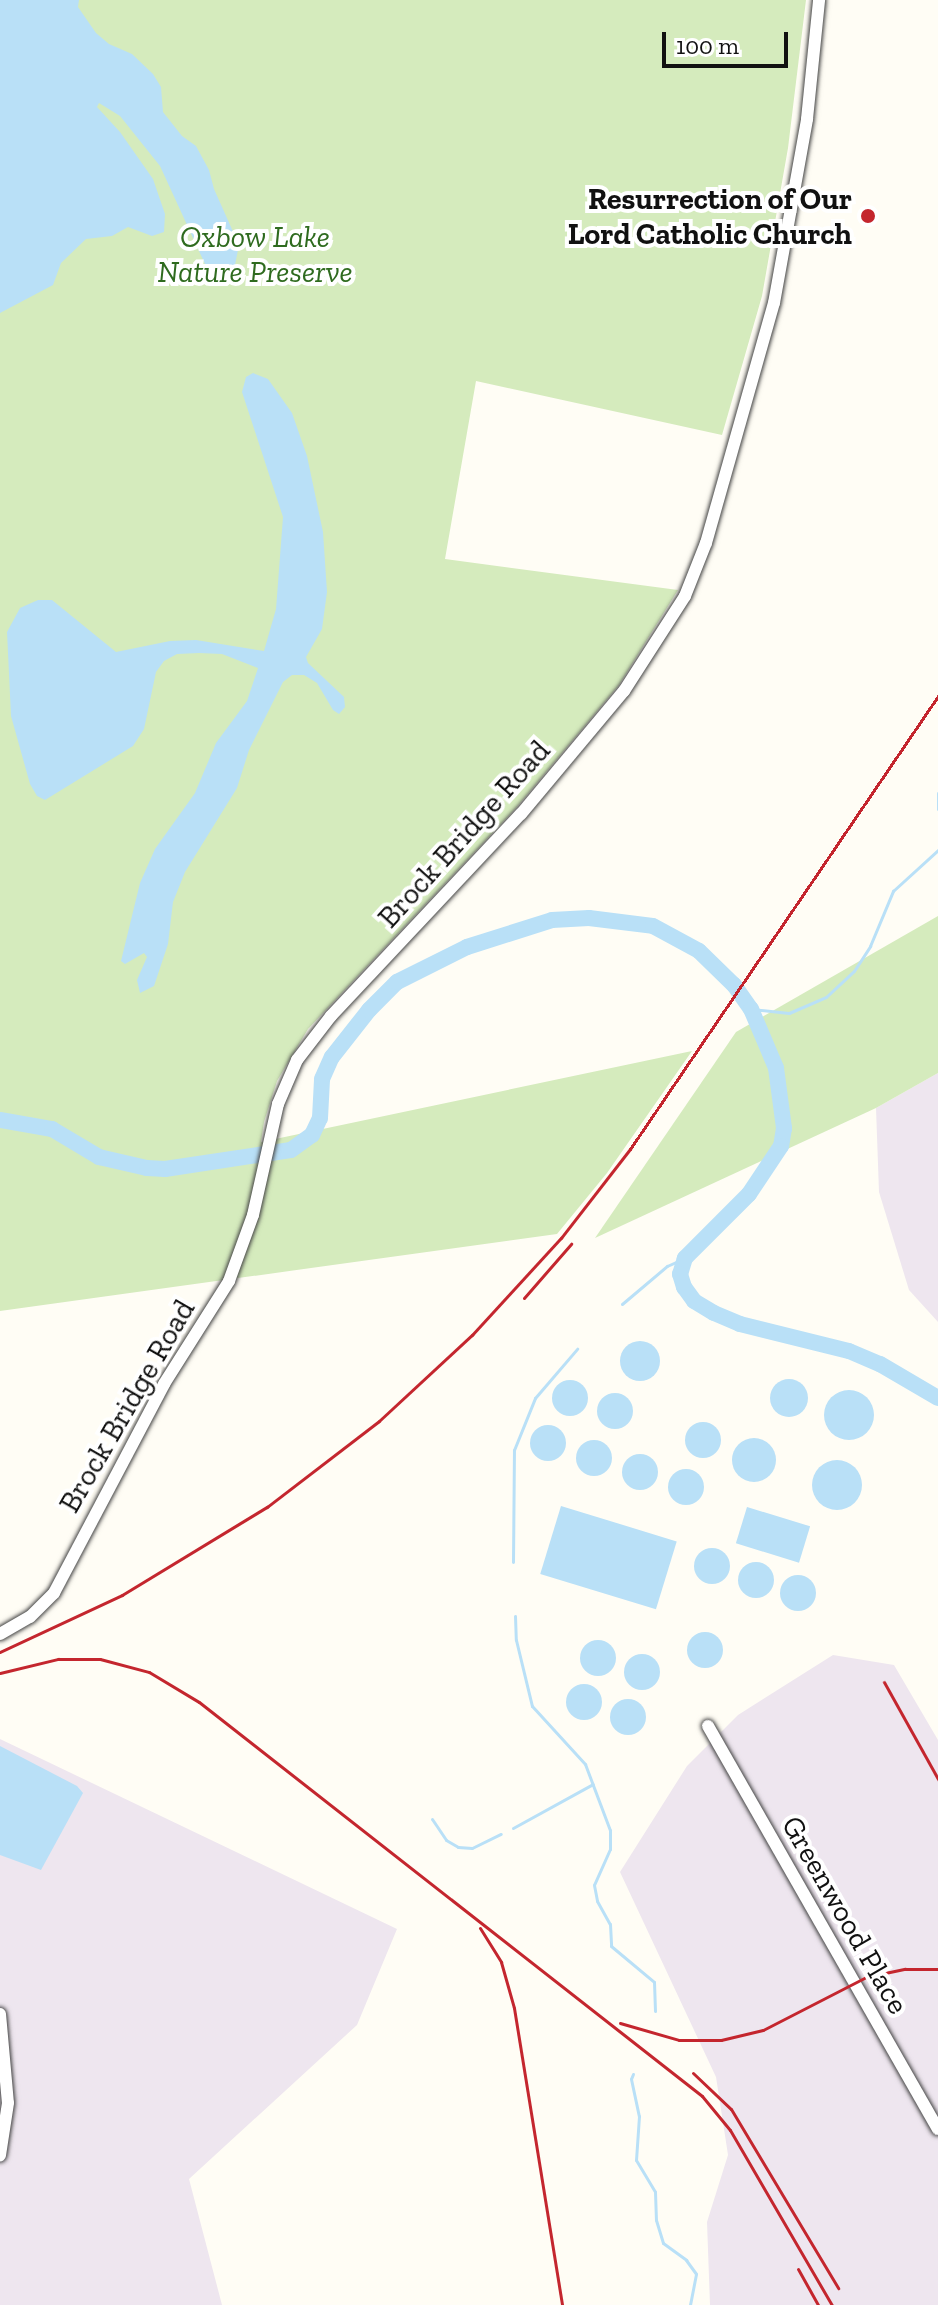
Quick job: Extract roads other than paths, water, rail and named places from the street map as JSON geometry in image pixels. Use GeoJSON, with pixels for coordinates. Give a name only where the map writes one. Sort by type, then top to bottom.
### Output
{"type":"FeatureCollection","features":[{"type":"Feature","properties":{"kind":"street","name":"Brock Bridge Road"},"geometry":{"type":"LineString","coordinates":[[0,1634],[30,1617],[54,1593],[164,1384],[236,1268],[246,1241],[272,1128],[286,1084],[309,1042],[521,814],[624,691],[685,596],[708,540],[774,303],[810,95],[819,0]]}},
{"type":"Feature","properties":{"kind":"street","name":"Greenwood Place"},"geometry":{"type":"LineString","coordinates":[[708,1726],[938,2129]]}},
{"type":"Feature","properties":{"kind":"street"},"geometry":{"type":"LineString","coordinates":[[0,2014],[8,2103],[0,2155]]}},
{"type":"Feature","properties":{"kind":"water"},"geometry":{"type":"Polygon","coordinates":[[[0,0],[79,0],[78,7],[96,33],[109,44],[132,54],[153,74],[161,87],[163,112],[182,136],[196,146],[209,170],[214,189],[239,245],[234,270],[225,275],[214,273],[205,264],[160,166],[120,116],[99,103],[97,107],[120,132],[153,179],[165,214],[164,232],[152,236],[128,227],[112,236],[86,239],[61,263],[53,285],[0,313],[0,0]]]}},
{"type":"Feature","properties":{"kind":"water"},"geometry":{"type":"Polygon","coordinates":[[[253,373],[268,379],[292,413],[307,456],[323,532],[327,592],[322,629],[306,657],[308,663],[344,697],[345,707],[339,714],[333,710],[317,683],[304,675],[292,675],[283,682],[249,750],[237,788],[185,872],[173,902],[168,944],[154,986],[140,993],[137,980],[147,957],[144,953],[125,964],[121,961],[140,883],[155,849],[195,793],[216,743],[247,701],[258,668],[222,654],[177,654],[164,661],[156,672],[144,729],[133,746],[45,800],[37,796],[30,784],[11,716],[7,632],[20,608],[38,600],[52,600],[116,652],[170,641],[196,640],[264,651],[276,609],[283,517],[242,392],[246,377],[253,373]]]}},
{"type":"Feature","properties":{"kind":"water"},"geometry":{"type":"Polygon","coordinates":[[[640,1341],[654,1347],[660,1361],[654,1375],[640,1381],[626,1375],[620,1361],[626,1347],[640,1341]]]}},
{"type":"Feature","properties":{"kind":"water"},"geometry":{"type":"Polygon","coordinates":[[[789,1379],[802,1385],[808,1398],[802,1411],[789,1417],[776,1411],[770,1398],[776,1385],[789,1379]]]}},
{"type":"Feature","properties":{"kind":"water"},"geometry":{"type":"Polygon","coordinates":[[[570,1380],[583,1385],[588,1398],[583,1411],[570,1416],[557,1411],[552,1398],[557,1385],[570,1380]]]}},
{"type":"Feature","properties":{"kind":"water"},"geometry":{"type":"Polygon","coordinates":[[[849,1390],[867,1397],[874,1415],[867,1433],[849,1440],[831,1433],[824,1415],[831,1397],[849,1390]]]}},
{"type":"Feature","properties":{"kind":"water"},"geometry":{"type":"Polygon","coordinates":[[[615,1393],[628,1398],[633,1411],[628,1424],[615,1429],[602,1424],[597,1411],[602,1398],[615,1393]]]}},
{"type":"Feature","properties":{"kind":"water"},"geometry":{"type":"Polygon","coordinates":[[[703,1422],[716,1427],[721,1440],[716,1453],[703,1458],[690,1453],[685,1440],[690,1427],[703,1422]]]}},
{"type":"Feature","properties":{"kind":"water"},"geometry":{"type":"Polygon","coordinates":[[[548,1425],[561,1430],[566,1443],[561,1456],[548,1461],[535,1456],[530,1443],[535,1430],[548,1425]]]}},
{"type":"Feature","properties":{"kind":"water"},"geometry":{"type":"Polygon","coordinates":[[[754,1438],[769,1445],[776,1460],[769,1475],[754,1482],[739,1475],[732,1460],[739,1445],[754,1438]]]}},
{"type":"Feature","properties":{"kind":"water"},"geometry":{"type":"Polygon","coordinates":[[[594,1440],[607,1445],[612,1458],[607,1471],[594,1476],[581,1471],[576,1458],[581,1445],[594,1440]]]}},
{"type":"Feature","properties":{"kind":"water"},"geometry":{"type":"Polygon","coordinates":[[[640,1454],[653,1459],[658,1472],[653,1485],[640,1490],[627,1485],[622,1472],[627,1459],[640,1454]]]}},
{"type":"Feature","properties":{"kind":"water"},"geometry":{"type":"Polygon","coordinates":[[[837,1460],[855,1467],[862,1485],[855,1503],[837,1510],[819,1503],[812,1485],[819,1467],[837,1460]]]}},
{"type":"Feature","properties":{"kind":"water"},"geometry":{"type":"Polygon","coordinates":[[[686,1469],[699,1474],[704,1487],[699,1500],[686,1505],[673,1500],[668,1487],[673,1474],[686,1469]]]}},
{"type":"Feature","properties":{"kind":"water"},"geometry":{"type":"Polygon","coordinates":[[[561,1506],[677,1541],[656,1609],[540,1574],[561,1506]]]}},
{"type":"Feature","properties":{"kind":"water"},"geometry":{"type":"Polygon","coordinates":[[[747,1507],[810,1526],[799,1563],[736,1543],[747,1507]]]}},
{"type":"Feature","properties":{"kind":"water"},"geometry":{"type":"Polygon","coordinates":[[[712,1548],[725,1553],[730,1566],[725,1579],[712,1584],[699,1579],[694,1566],[699,1553],[712,1548]]]}},
{"type":"Feature","properties":{"kind":"water"},"geometry":{"type":"Polygon","coordinates":[[[756,1562],[769,1567],[774,1580],[769,1593],[756,1598],[743,1593],[738,1580],[743,1567],[756,1562]]]}},
{"type":"Feature","properties":{"kind":"water"},"geometry":{"type":"Polygon","coordinates":[[[798,1575],[810,1581],[816,1593],[810,1605],[798,1611],[786,1605],[780,1593],[786,1581],[798,1575]]]}},
{"type":"Feature","properties":{"kind":"water"},"geometry":{"type":"Polygon","coordinates":[[[705,1632],[718,1637],[723,1650],[718,1663],[705,1668],[692,1663],[687,1650],[692,1637],[705,1632]]]}},
{"type":"Feature","properties":{"kind":"water"},"geometry":{"type":"Polygon","coordinates":[[[598,1640],[611,1645],[616,1658],[611,1671],[598,1676],[585,1671],[580,1658],[585,1645],[598,1640]]]}},
{"type":"Feature","properties":{"kind":"water"},"geometry":{"type":"Polygon","coordinates":[[[642,1654],[654,1660],[660,1672],[654,1684],[642,1690],[630,1684],[624,1672],[630,1660],[642,1654]]]}},
{"type":"Feature","properties":{"kind":"water"},"geometry":{"type":"Polygon","coordinates":[[[584,1684],[597,1689],[602,1702],[597,1715],[584,1720],[571,1715],[566,1702],[571,1689],[584,1684]]]}},
{"type":"Feature","properties":{"kind":"water"},"geometry":{"type":"Polygon","coordinates":[[[628,1699],[641,1704],[646,1717],[641,1730],[628,1735],[615,1730],[610,1717],[615,1704],[628,1699]]]}},
{"type":"Feature","properties":{"kind":"water"},"geometry":{"type":"Polygon","coordinates":[[[0,1746],[77,1786],[83,1793],[41,1870],[0,1855],[0,1746]]]}},
{"type":"Feature","properties":{"kind":"waterway"},"geometry":{"type":"LineString","coordinates":[[938,793],[938,809]]}},
{"type":"Feature","properties":{"kind":"waterway"},"geometry":{"type":"LineString","coordinates":[[751,1009],[789,1013],[826,997],[854,971],[870,946],[893,891],[938,850]]}},
{"type":"Feature","properties":{"kind":"waterway"},"geometry":{"type":"LineString","coordinates":[[0,1120],[52,1129],[99,1157],[147,1168],[165,1169],[291,1150],[312,1135],[320,1118],[322,1079],[332,1057],[369,1010],[397,982],[467,947],[552,920],[589,918],[653,926],[699,951],[734,985],[751,1009],[776,1068],[784,1128],[781,1146],[749,1194],[685,1258],[680,1274],[684,1287],[694,1301],[714,1313],[740,1324],[849,1351],[880,1364],[938,1398]]}},
{"type":"Feature","properties":{"kind":"waterway"},"geometry":{"type":"LineString","coordinates":[[622,1304],[667,1266],[685,1258]]}},
{"type":"Feature","properties":{"kind":"waterway"},"geometry":{"type":"LineString","coordinates":[[513,1562],[514,1450],[535,1398],[577,1349]]}},
{"type":"Feature","properties":{"kind":"waterway"},"geometry":{"type":"LineString","coordinates":[[515,1616],[516,1640],[532,1706],[585,1764],[610,1830],[610,1849],[594,1885],[597,1901],[610,1924],[611,1946],[654,1982],[655,2011]]}},
{"type":"Feature","properties":{"kind":"waterway"},"geometry":{"type":"LineString","coordinates":[[513,1828],[593,1784]]}},
{"type":"Feature","properties":{"kind":"waterway"},"geometry":{"type":"LineString","coordinates":[[432,1819],[446,1840],[458,1847],[472,1848],[501,1834]]}},
{"type":"Feature","properties":{"kind":"waterway"},"geometry":{"type":"LineString","coordinates":[[633,2074],[631,2079],[639,2116],[636,2160],[655,2192],[656,2220],[663,2243],[686,2260],[696,2274],[690,2305]]}},
{"type":"Feature","properties":{"kind":"railway"},"geometry":{"type":"LineString","coordinates":[[0,1652],[122,1595],[267,1507],[379,1421],[472,1335],[561,1238],[630,1149],[938,696]]}},
{"type":"Feature","properties":{"kind":"railway"},"geometry":{"type":"LineString","coordinates":[[524,1298],[571,1244]]}},
{"type":"Feature","properties":{"kind":"railway"},"geometry":{"type":"LineString","coordinates":[[0,1673],[58,1659],[100,1659],[149,1672],[199,1702],[702,2096],[730,2130],[832,2305]]}},
{"type":"Feature","properties":{"kind":"railway"},"geometry":{"type":"LineString","coordinates":[[884,1682],[938,1779]]}},
{"type":"Feature","properties":{"kind":"railway"},"geometry":{"type":"LineString","coordinates":[[480,1928],[501,1962],[514,2008],[562,2305]]}},
{"type":"Feature","properties":{"kind":"railway"},"geometry":{"type":"LineString","coordinates":[[620,2023],[679,2040],[721,2040],[763,2030],[866,1977],[905,1969],[938,1969]]}},
{"type":"Feature","properties":{"kind":"railway"},"geometry":{"type":"LineString","coordinates":[[693,2073],[731,2109],[838,2288]]}},
{"type":"Feature","properties":{"kind":"railway"},"geometry":{"type":"LineString","coordinates":[[798,2269],[818,2305]]}},
{"type":"Feature","properties":{"kind":"place","name":"Resurrection of Our Lord Catholic Church"},"geometry":{"type":"Point","coordinates":[868,216]}},
{"type":"Feature","properties":{"kind":"park label","name":"Oxbow Lake Nature Preserve"},"geometry":{"type":"Point","coordinates":[255,254]}}]}
